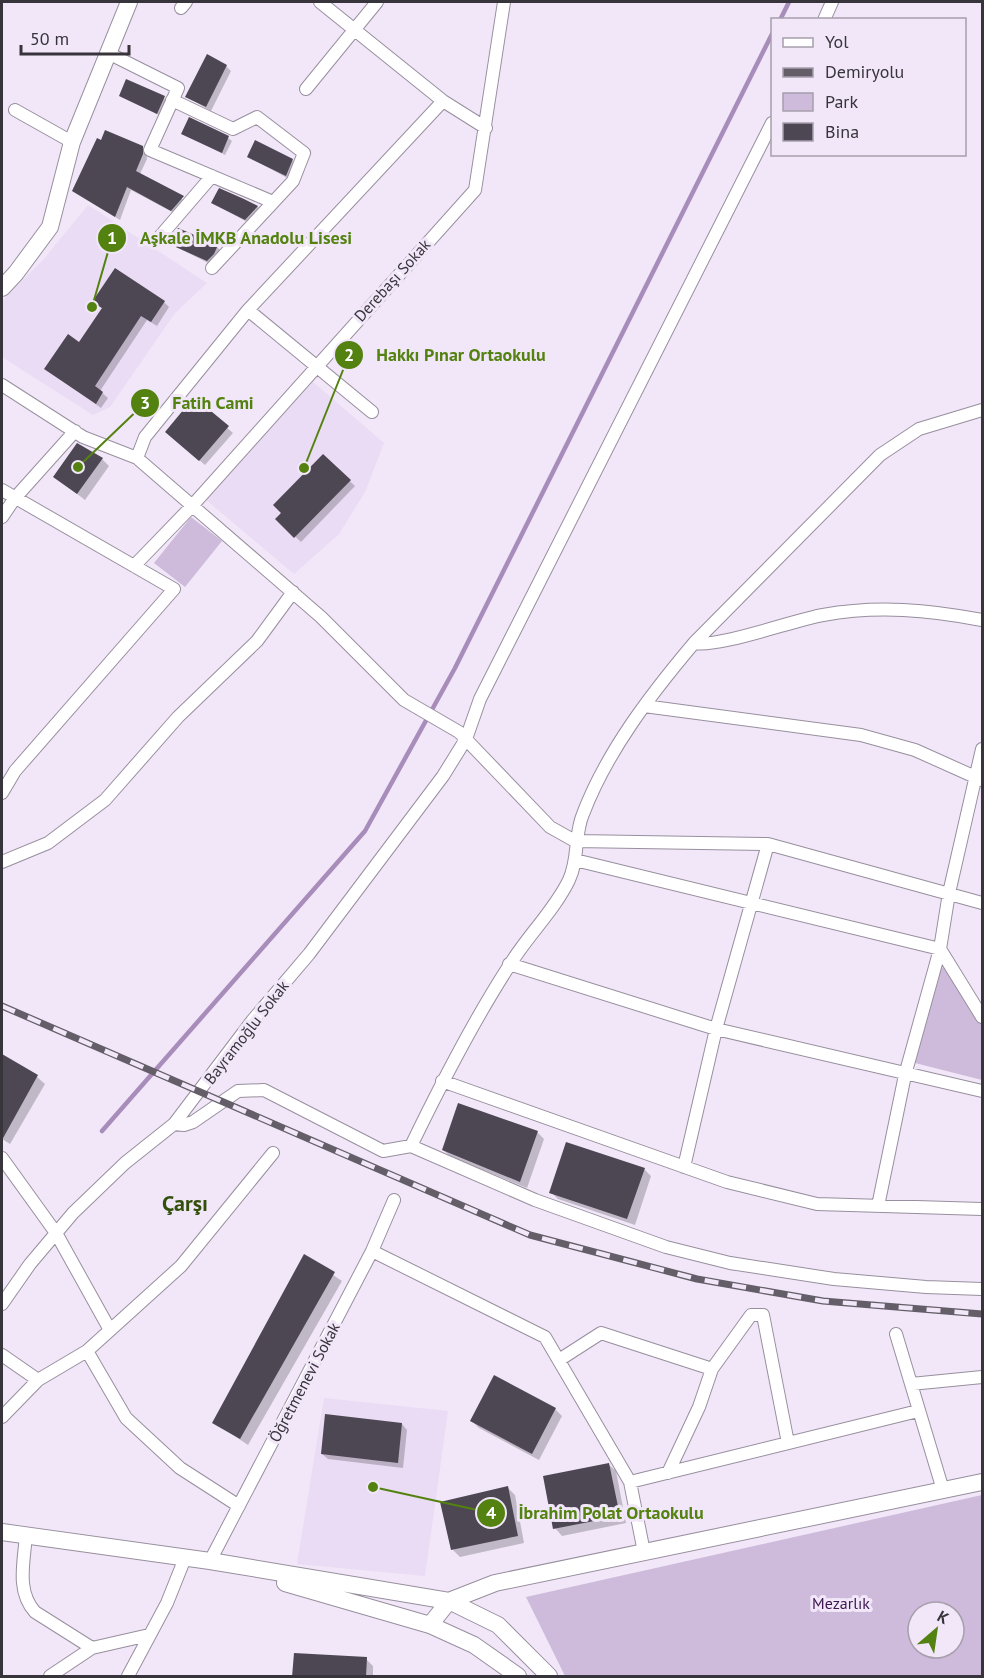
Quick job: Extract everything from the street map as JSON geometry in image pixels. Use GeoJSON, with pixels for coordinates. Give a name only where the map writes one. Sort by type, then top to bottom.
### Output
{"type":"FeatureCollection","features":[{"type":"Feature","properties":{"kind":"main road"},"geometry":{"type":"LineString","coordinates":[[2,288],[50,227],[72,142],[129,2]]}},
{"type":"Feature","properties":{"kind":"main road"},"geometry":{"type":"LineString","coordinates":[[430,1625],[449,1601],[495,1582],[982,1482]]}},
{"type":"Feature","properties":{"kind":"main road"},"geometry":{"type":"LineString","coordinates":[[2,1532],[185,1558],[449,1601],[498,1625],[549,1677]]}},
{"type":"Feature","properties":{"kind":"main road"},"geometry":{"type":"LineString","coordinates":[[210,1562],[430,1625],[474,1645],[518,1677]]}},
{"type":"Feature","properties":{"kind":"street"},"geometry":{"type":"LineString","coordinates":[[320,2],[443,101],[486,128]]}},
{"type":"Feature","properties":{"kind":"street"},"geometry":{"type":"LineString","coordinates":[[306,89],[377,2]]}},
{"type":"Feature","properties":{"kind":"street","name":"Derebaşı Sokak"},"geometry":{"type":"LineString","coordinates":[[134,566],[192,506],[475,190],[504,2]]}},
{"type":"Feature","properties":{"kind":"street"},"geometry":{"type":"LineString","coordinates":[[825,18],[832,2]]}},
{"type":"Feature","properties":{"kind":"street"},"geometry":{"type":"LineString","coordinates":[[108,53],[178,88],[150,150],[273,202]]}},
{"type":"Feature","properties":{"kind":"street"},"geometry":{"type":"LineString","coordinates":[[172,100],[233,129],[257,117],[304,153],[293,181],[212,268]]}},
{"type":"Feature","properties":{"kind":"street"},"geometry":{"type":"LineString","coordinates":[[137,458],[144,437],[248,310],[443,101]]}},
{"type":"Feature","properties":{"kind":"street"},"geometry":{"type":"LineString","coordinates":[[15,110],[72,142]]}},
{"type":"Feature","properties":{"kind":"street","name":"Bayramoğlu Sokak"},"geometry":{"type":"LineString","coordinates":[[2,1304],[56,1233],[125,1163],[174,1124],[252,1021],[309,954],[443,776],[771,125]]}},
{"type":"Feature","properties":{"kind":"street"},"geometry":{"type":"LineString","coordinates":[[157,240],[212,176]]}},
{"type":"Feature","properties":{"kind":"street"},"geometry":{"type":"LineString","coordinates":[[248,310],[318,364],[372,412]]}},
{"type":"Feature","properties":{"kind":"street"},"geometry":{"type":"LineString","coordinates":[[2,385],[75,431],[137,458],[293,592],[404,699],[462,735],[550,827],[575,841],[768,844],[982,903]]}},
{"type":"Feature","properties":{"kind":"street"},"geometry":{"type":"LineString","coordinates":[[411,1146],[442,1081],[509,964],[562,893],[570,878],[575,860],[575,841],[592,791],[644,706],[694,643],[880,455],[919,429],[982,410]]}},
{"type":"Feature","properties":{"kind":"street"},"geometry":{"type":"LineString","coordinates":[[2,517],[15,498],[75,431]]}},
{"type":"Feature","properties":{"kind":"street"},"geometry":{"type":"LineString","coordinates":[[2,490],[174,589],[15,771],[2,794]]}},
{"type":"Feature","properties":{"kind":"street"},"geometry":{"type":"LineString","coordinates":[[2,862],[48,843],[105,800],[178,717],[257,641],[293,592]]}},
{"type":"Feature","properties":{"kind":"street"},"geometry":{"type":"LineString","coordinates":[[694,643],[716,643],[823,615],[862,610],[928,610],[982,620]]}},
{"type":"Feature","properties":{"kind":"street"},"geometry":{"type":"LineString","coordinates":[[644,706],[871,737],[915,750],[980,779]]}},
{"type":"Feature","properties":{"kind":"street"},"geometry":{"type":"LineString","coordinates":[[878,1206],[905,1075],[940,949],[949,893],[980,779],[982,749]]}},
{"type":"Feature","properties":{"kind":"street"},"geometry":{"type":"LineString","coordinates":[[684,1167],[716,1029],[768,844]]}},
{"type":"Feature","properties":{"kind":"street"},"geometry":{"type":"LineString","coordinates":[[575,860],[940,949],[982,1017]]}},
{"type":"Feature","properties":{"kind":"street"},"geometry":{"type":"LineString","coordinates":[[509,964],[716,1029],[905,1075],[982,1091]]}},
{"type":"Feature","properties":{"kind":"street"},"geometry":{"type":"LineString","coordinates":[[442,1081],[727,1182],[817,1204],[982,1209]]}},
{"type":"Feature","properties":{"kind":"street"},"geometry":{"type":"LineString","coordinates":[[174,1124],[189,1124],[230,1095],[254,1088],[273,1093],[383,1151],[411,1146],[575,1215],[697,1256],[762,1269],[854,1281],[982,1289]]}},
{"type":"Feature","properties":{"kind":"street"},"geometry":{"type":"LineString","coordinates":[[2,1417],[39,1380],[87,1351],[181,1266],[273,1153]]}},
{"type":"Feature","properties":{"kind":"street"},"geometry":{"type":"LineString","coordinates":[[2,1158],[56,1233],[110,1330]]}},
{"type":"Feature","properties":{"kind":"street","name":"Öğretmenevi Sokak"},"geometry":{"type":"LineString","coordinates":[[210,1562],[372,1251],[394,1200]]}},
{"type":"Feature","properties":{"kind":"street"},"geometry":{"type":"LineString","coordinates":[[372,1251],[545,1337],[630,1482],[644,1552]]}},
{"type":"Feature","properties":{"kind":"street"},"geometry":{"type":"LineString","coordinates":[[668,1473],[699,1407],[712,1369],[751,1315],[763,1315],[788,1443]]}},
{"type":"Feature","properties":{"kind":"street"},"geometry":{"type":"LineString","coordinates":[[559,1360],[601,1333],[712,1369]]}},
{"type":"Feature","properties":{"kind":"street"},"geometry":{"type":"LineString","coordinates":[[896,1334],[943,1490]]}},
{"type":"Feature","properties":{"kind":"street"},"geometry":{"type":"LineString","coordinates":[[87,1351],[126,1418],[180,1468],[239,1506]]}},
{"type":"Feature","properties":{"kind":"street"},"geometry":{"type":"LineString","coordinates":[[2,1355],[39,1380]]}},
{"type":"Feature","properties":{"kind":"street"},"geometry":{"type":"LineString","coordinates":[[911,1384],[982,1377]]}},
{"type":"Feature","properties":{"kind":"street"},"geometry":{"type":"LineString","coordinates":[[630,1482],[918,1411]]}},
{"type":"Feature","properties":{"kind":"street"},"geometry":{"type":"LineString","coordinates":[[26,1535],[22,1589],[29,1605],[43,1618],[92,1648]]}},
{"type":"Feature","properties":{"kind":"street"},"geometry":{"type":"LineString","coordinates":[[128,1677],[185,1558]]}},
{"type":"Feature","properties":{"kind":"street"},"geometry":{"type":"LineString","coordinates":[[50,1677],[92,1648],[149,1635]]}},
{"type":"Feature","properties":{"kind":"shaded area"},"geometry":{"type":"Polygon","coordinates":[[[88,205],[207,283],[175,313],[110,407],[93,415],[2,357],[2,301],[43,260],[88,205]]]}},
{"type":"Feature","properties":{"kind":"shaded area"},"geometry":{"type":"Polygon","coordinates":[[[313,382],[384,443],[365,492],[339,534],[294,574],[205,499],[313,382]]]}},
{"type":"Feature","properties":{"kind":"shaded area"},"geometry":{"type":"Polygon","coordinates":[[[324,1398],[448,1411],[425,1576],[297,1564],[324,1398]]]}},
{"type":"Feature","properties":{"kind":"green space"},"geometry":{"type":"Polygon","coordinates":[[[191,517],[222,541],[185,587],[154,563],[191,517]]]}},
{"type":"Feature","properties":{"kind":"green space"},"geometry":{"type":"Polygon","coordinates":[[[947,967],[982,1024],[982,1080],[915,1063],[941,968],[947,967]]]}},
{"type":"Feature","properties":{"kind":"green space","name":"Mezarlık"},"geometry":{"type":"Polygon","coordinates":[[[982,1495],[982,1676],[565,1676],[526,1597],[982,1495]]]}},
{"type":"Feature","properties":{"kind":"building"},"geometry":{"type":"Polygon","coordinates":[[[207,54],[227,65],[206,107],[185,97],[207,54]]]}},
{"type":"Feature","properties":{"kind":"building"},"geometry":{"type":"Polygon","coordinates":[[[126,79],[165,96],[157,114],[119,96],[126,79]]]}},
{"type":"Feature","properties":{"kind":"building"},"geometry":{"type":"Polygon","coordinates":[[[189,117],[229,136],[222,153],[181,134],[189,117]]]}},
{"type":"Feature","properties":{"kind":"building"},"geometry":{"type":"Polygon","coordinates":[[[105,130],[143,146],[143,154],[136,171],[184,196],[171,211],[127,187],[115,217],[72,191],[97,138],[101,140],[105,130]]]}},
{"type":"Feature","properties":{"kind":"building"},"geometry":{"type":"Polygon","coordinates":[[[255,140],[293,159],[286,176],[247,157],[255,140]]]}},
{"type":"Feature","properties":{"kind":"building"},"geometry":{"type":"Polygon","coordinates":[[[219,188],[258,206],[245,220],[211,203],[219,188]]]}},
{"type":"Feature","properties":{"kind":"building"},"geometry":{"type":"Polygon","coordinates":[[[178,228],[218,245],[214,254],[207,261],[169,244],[178,228]]]}},
{"type":"Feature","properties":{"kind":"building"},"geometry":{"type":"Polygon","coordinates":[[[115,268],[165,301],[151,322],[141,316],[95,386],[103,392],[96,404],[44,369],[68,334],[79,342],[102,308],[92,302],[115,268]]]}},
{"type":"Feature","properties":{"kind":"building"},"geometry":{"type":"Polygon","coordinates":[[[194,397],[229,426],[199,461],[165,432],[194,397]]]}},
{"type":"Feature","properties":{"kind":"building"},"geometry":{"type":"Polygon","coordinates":[[[77,443],[103,458],[77,494],[53,477],[77,443]]]}},
{"type":"Feature","properties":{"kind":"building"},"geometry":{"type":"Polygon","coordinates":[[[323,454],[351,480],[294,538],[275,519],[281,513],[273,505],[323,454]]]}},
{"type":"Feature","properties":{"kind":"building"},"geometry":{"type":"Polygon","coordinates":[[[2,1054],[38,1075],[2,1140],[2,1054]]]}},
{"type":"Feature","properties":{"kind":"building"},"geometry":{"type":"Polygon","coordinates":[[[458,1103],[538,1131],[520,1182],[442,1150],[458,1103]]]}},
{"type":"Feature","properties":{"kind":"building"},"geometry":{"type":"Polygon","coordinates":[[[566,1142],[645,1168],[627,1219],[549,1193],[566,1142]]]}},
{"type":"Feature","properties":{"kind":"building"},"geometry":{"type":"Polygon","coordinates":[[[304,1254],[335,1272],[240,1439],[212,1423],[304,1254]]]}},
{"type":"Feature","properties":{"kind":"building"},"geometry":{"type":"Polygon","coordinates":[[[494,1375],[556,1408],[532,1454],[470,1421],[494,1375]]]}},
{"type":"Feature","properties":{"kind":"building"},"geometry":{"type":"Polygon","coordinates":[[[325,1414],[402,1423],[398,1463],[321,1454],[325,1414]]]}},
{"type":"Feature","properties":{"kind":"building"},"geometry":{"type":"Polygon","coordinates":[[[609,1463],[620,1516],[553,1529],[543,1476],[609,1463]]]}},
{"type":"Feature","properties":{"kind":"building"},"geometry":{"type":"Polygon","coordinates":[[[508,1486],[518,1536],[451,1550],[440,1502],[508,1486]]]}},
{"type":"Feature","properties":{"kind":"building"},"geometry":{"type":"Polygon","coordinates":[[[294,1653],[367,1657],[366,1677],[292,1677],[294,1653]]]}},
{"type":"Feature","properties":{"kind":"waterway"},"geometry":{"type":"LineString","coordinates":[[781,18],[789,2]]}},
{"type":"Feature","properties":{"kind":"waterway"},"geometry":{"type":"LineString","coordinates":[[102,1131],[365,831],[455,668],[771,36]]}},
{"type":"Feature","properties":{"kind":"railway"},"geometry":{"type":"LineString","coordinates":[[2,1006],[530,1235],[697,1279],[823,1301],[982,1314]]}},
{"type":"Feature","properties":{"kind":"place","name":"Aşkale İMKB Anadolu Lisesi"},"geometry":{"type":"Point","coordinates":[92,307]}},
{"type":"Feature","properties":{"kind":"place","name":"Fatih Cami"},"geometry":{"type":"Point","coordinates":[78,467]}},
{"type":"Feature","properties":{"kind":"place","name":"Hakkı Pınar Ortaokulu"},"geometry":{"type":"Point","coordinates":[304,468]}},
{"type":"Feature","properties":{"kind":"place","name":"İbrahim Polat Ortaokulu"},"geometry":{"type":"Point","coordinates":[373,1487]}},
{"type":"Feature","properties":{"kind":"district","name":"Çarşı"},"geometry":{"type":"Point","coordinates":[185,1203]}}]}
